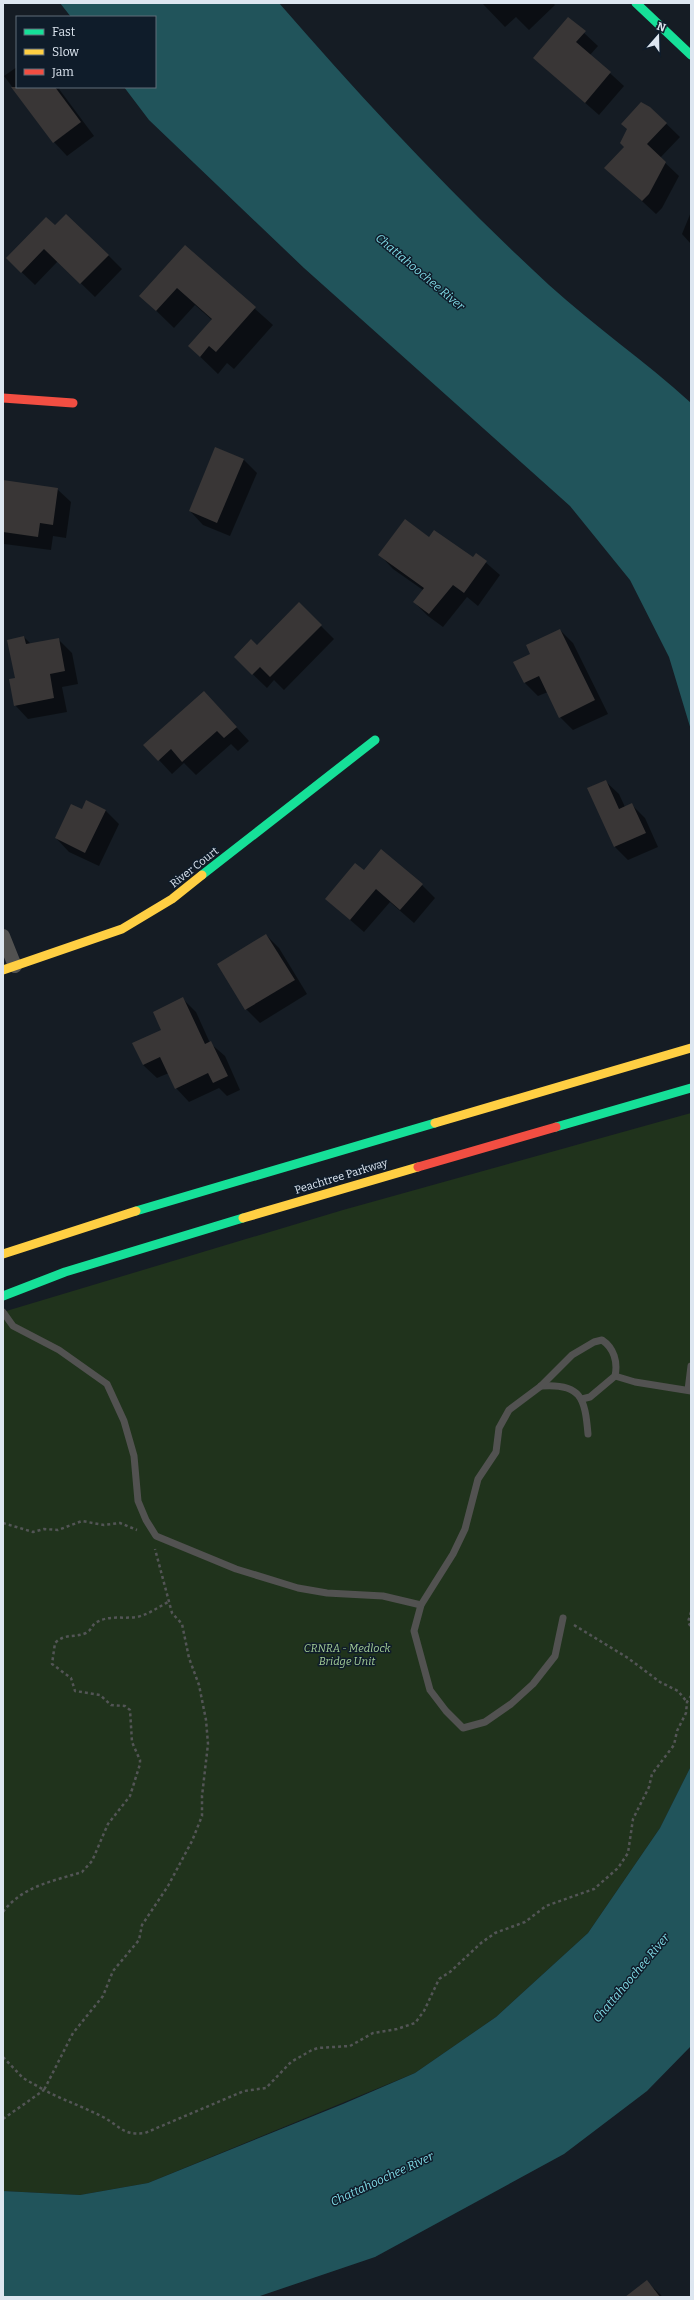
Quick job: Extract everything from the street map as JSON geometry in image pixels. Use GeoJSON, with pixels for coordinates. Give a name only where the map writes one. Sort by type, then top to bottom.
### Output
{"type":"FeatureCollection","features":[{"type":"Feature","properties":{"kind":"main road"},"geometry":{"type":"LineString","coordinates":[[636,3],[691,55]]}},
{"type":"Feature","properties":{"kind":"main road"},"geometry":{"type":"LineString","coordinates":[[3,398],[73,404]]}},
{"type":"Feature","properties":{"kind":"main road","name":"River Court"},"geometry":{"type":"LineString","coordinates":[[9,968],[122,929],[172,899],[375,740]]}},
{"type":"Feature","properties":{"kind":"main road","name":"Peachtree Parkway"},"geometry":{"type":"LineString","coordinates":[[3,1254],[92,1225],[691,1048]]}},
{"type":"Feature","properties":{"kind":"main road","name":"Peachtree Parkway"},"geometry":{"type":"LineString","coordinates":[[3,1296],[65,1272],[140,1248],[690,1089]]}},
{"type":"Feature","properties":{"kind":"street"},"geometry":{"type":"LineString","coordinates":[[3,936],[9,968]]}},
{"type":"Feature","properties":{"kind":"lane"},"geometry":{"type":"LineString","coordinates":[[3,1312],[13,1326],[59,1350],[108,1384],[124,1421],[134,1456],[138,1501],[146,1520],[156,1536],[236,1568],[298,1588],[327,1593],[383,1596],[421,1605]]}},
{"type":"Feature","properties":{"kind":"lane"},"geometry":{"type":"LineString","coordinates":[[563,1618],[555,1656],[533,1684],[510,1704],[485,1722],[463,1728],[446,1711],[430,1690],[414,1631],[421,1605],[453,1554],[465,1529],[478,1479],[496,1452],[499,1428],[509,1410],[541,1386],[572,1355],[594,1342],[602,1340],[613,1350],[616,1369],[615,1376],[590,1397],[582,1399]]}},
{"type":"Feature","properties":{"kind":"lane"},"geometry":{"type":"LineString","coordinates":[[615,1376],[635,1382],[689,1391],[691,1366]]}},
{"type":"Feature","properties":{"kind":"lane"},"geometry":{"type":"LineString","coordinates":[[541,1386],[558,1385],[574,1392],[582,1399],[586,1411],[588,1434]]}},
{"type":"Feature","properties":{"kind":"path"},"geometry":{"type":"LineString","coordinates":[[3,1523],[33,1532],[44,1529],[58,1530],[82,1521],[104,1525],[120,1523],[156,1536],[155,1549],[170,1600],[172,1613],[182,1624],[190,1658],[199,1685],[206,1720],[208,1744],[202,1796],[202,1816],[192,1841],[168,1886],[142,1926],[139,1940],[113,1971],[103,1996],[73,2034],[44,2090],[3,2119]]}},
{"type":"Feature","properties":{"kind":"path"},"geometry":{"type":"LineString","coordinates":[[3,1912],[12,1901],[36,1887],[82,1872],[88,1868],[108,1824],[130,1796],[140,1764],[139,1755],[132,1742],[130,1710],[126,1706],[111,1705],[100,1695],[75,1691],[72,1678],[52,1664],[55,1643],[67,1635],[86,1633],[97,1622],[112,1617],[123,1618],[139,1616],[159,1608],[170,1600]]}},
{"type":"Feature","properties":{"kind":"path"},"geometry":{"type":"LineString","coordinates":[[691,1612],[688,1622],[691,1628]]}},
{"type":"Feature","properties":{"kind":"path"},"geometry":{"type":"LineString","coordinates":[[563,1618],[628,1658],[660,1682],[678,1691],[687,1702]]}},
{"type":"Feature","properties":{"kind":"path"},"geometry":{"type":"LineString","coordinates":[[3,2057],[23,2078],[44,2090],[104,2117],[122,2131],[133,2134],[145,2133],[244,2091],[266,2088],[291,2062],[312,2050],[318,2048],[350,2046],[373,2033],[415,2024],[424,2011],[439,1979],[450,1972],[481,1943],[495,1933],[525,1922],[546,1906],[594,1889],[618,1868],[628,1853],[633,1819],[649,1787],[652,1774],[674,1745],[677,1731],[686,1714],[687,1702],[691,1696]]}},
{"type":"Feature","properties":{"kind":"green space","name":"CRNRA - Medlock Bridge Unit"},"geometry":{"type":"Polygon","coordinates":[[[691,1113],[691,1766],[660,1828],[588,1933],[496,2017],[415,2073],[148,2183],[80,2195],[3,2191],[3,1312],[343,1210],[691,1113]]]}},
{"type":"Feature","properties":{"kind":"water","name":"Chattahoochee River"},"geometry":{"type":"Polygon","coordinates":[[[60,3],[279,3],[376,112],[444,183],[513,251],[566,300],[691,403],[691,730],[669,657],[630,580],[570,506],[304,268],[149,120],[125,88],[156,88],[156,16],[70,16],[60,3]]]}},
{"type":"Feature","properties":{"kind":"water","name":"Chattahoochee River"},"geometry":{"type":"Polygon","coordinates":[[[691,1766],[691,2046],[647,2091],[564,2154],[375,2257],[257,2297],[3,2297],[3,2191],[80,2195],[148,2183],[343,2104],[415,2073],[496,2017],[588,1933],[660,1828],[691,1766]]]}},
{"type":"Feature","properties":{"kind":"building"},"geometry":{"type":"Polygon","coordinates":[[[568,17],[586,31],[576,42],[611,72],[585,103],[533,58],[568,17]]]}},
{"type":"Feature","properties":{"kind":"building"},"geometry":{"type":"Polygon","coordinates":[[[11,87],[56,88],[81,122],[53,143],[11,87]]]}},
{"type":"Feature","properties":{"kind":"building"},"geometry":{"type":"Polygon","coordinates":[[[641,102],[650,107],[667,123],[647,144],[666,162],[649,194],[642,201],[604,168],[624,147],[620,143],[627,129],[621,124],[641,102]]]}},
{"type":"Feature","properties":{"kind":"building"},"geometry":{"type":"Polygon","coordinates":[[[66,214],[109,255],[80,284],[44,249],[21,273],[6,258],[46,217],[55,225],[66,214]]]}},
{"type":"Feature","properties":{"kind":"building"},"geometry":{"type":"Polygon","coordinates":[[[185,245],[256,307],[216,352],[209,346],[200,357],[188,346],[212,319],[177,288],[156,311],[139,296],[185,245]]]}},
{"type":"Feature","properties":{"kind":"building"},"geometry":{"type":"Polygon","coordinates":[[[215,447],[244,459],[217,523],[189,511],[215,447]]]}},
{"type":"Feature","properties":{"kind":"building"},"geometry":{"type":"Polygon","coordinates":[[[3,480],[58,488],[53,525],[40,523],[38,537],[3,532],[3,480]]]}},
{"type":"Feature","properties":{"kind":"building"},"geometry":{"type":"Polygon","coordinates":[[[405,519],[429,537],[434,530],[473,557],[476,553],[487,561],[464,593],[453,585],[429,614],[413,602],[424,588],[378,555],[405,519]]]}},
{"type":"Feature","properties":{"kind":"building"},"geometry":{"type":"Polygon","coordinates":[[[299,602],[322,625],[270,677],[260,667],[252,675],[234,657],[251,639],[257,645],[299,602]]]}},
{"type":"Feature","properties":{"kind":"building"},"geometry":{"type":"Polygon","coordinates":[[[560,629],[595,700],[559,718],[539,676],[524,683],[513,662],[530,654],[526,645],[560,629]]]}},
{"type":"Feature","properties":{"kind":"building"},"geometry":{"type":"Polygon","coordinates":[[[24,636],[26,644],[59,638],[65,671],[50,674],[54,698],[14,706],[9,679],[15,678],[7,640],[24,636]]]}},
{"type":"Feature","properties":{"kind":"building"},"geometry":{"type":"Polygon","coordinates":[[[204,691],[237,727],[224,738],[217,731],[182,762],[171,749],[158,761],[143,745],[204,691]]]}},
{"type":"Feature","properties":{"kind":"building"},"geometry":{"type":"Polygon","coordinates":[[[606,780],[619,809],[632,803],[646,833],[614,847],[587,788],[606,780]]]}},
{"type":"Feature","properties":{"kind":"building"},"geometry":{"type":"Polygon","coordinates":[[[86,800],[106,810],[85,853],[55,838],[71,804],[82,809],[86,800]]]}},
{"type":"Feature","properties":{"kind":"building"},"geometry":{"type":"Polygon","coordinates":[[[381,849],[423,884],[400,910],[376,889],[350,920],[325,899],[355,863],[364,870],[381,849]]]}},
{"type":"Feature","properties":{"kind":"building"},"geometry":{"type":"Polygon","coordinates":[[[266,934],[295,980],[245,1010],[217,964],[266,934]]]}},
{"type":"Feature","properties":{"kind":"building"},"geometry":{"type":"Polygon","coordinates":[[[183,997],[205,1044],[211,1041],[228,1076],[213,1083],[208,1073],[175,1089],[160,1057],[143,1065],[132,1043],[161,1030],[153,1012],[183,997]]]}},
{"type":"Feature","properties":{"kind":"building"},"geometry":{"type":"Polygon","coordinates":[[[647,2280],[660,2297],[625,2297],[647,2280]]]}},
{"type":"Feature","properties":{"kind":"traffic: fast"},"geometry":{"type":"LineString","coordinates":[[636,3],[691,55]]}},
{"type":"Feature","properties":{"kind":"traffic: fast"},"geometry":{"type":"LineString","coordinates":[[202,875],[375,740]]}},
{"type":"Feature","properties":{"kind":"traffic: fast"},"geometry":{"type":"LineString","coordinates":[[556,1127],[691,1088]]}},
{"type":"Feature","properties":{"kind":"traffic: fast"},"geometry":{"type":"LineString","coordinates":[[136,1211],[435,1123]]}},
{"type":"Feature","properties":{"kind":"traffic: fast"},"geometry":{"type":"LineString","coordinates":[[3,1296],[65,1272],[243,1218]]}},
{"type":"Feature","properties":{"kind":"traffic: slow"},"geometry":{"type":"LineString","coordinates":[[3,970],[122,929],[172,899],[202,875]]}},
{"type":"Feature","properties":{"kind":"traffic: slow"},"geometry":{"type":"LineString","coordinates":[[435,1123],[691,1048]]}},
{"type":"Feature","properties":{"kind":"traffic: slow"},"geometry":{"type":"LineString","coordinates":[[243,1218],[418,1167]]}},
{"type":"Feature","properties":{"kind":"traffic: slow"},"geometry":{"type":"LineString","coordinates":[[3,1254],[136,1211]]}},
{"type":"Feature","properties":{"kind":"traffic: jam"},"geometry":{"type":"LineString","coordinates":[[3,398],[73,403]]}},
{"type":"Feature","properties":{"kind":"traffic: jam"},"geometry":{"type":"LineString","coordinates":[[418,1167],[556,1127]]}}]}
